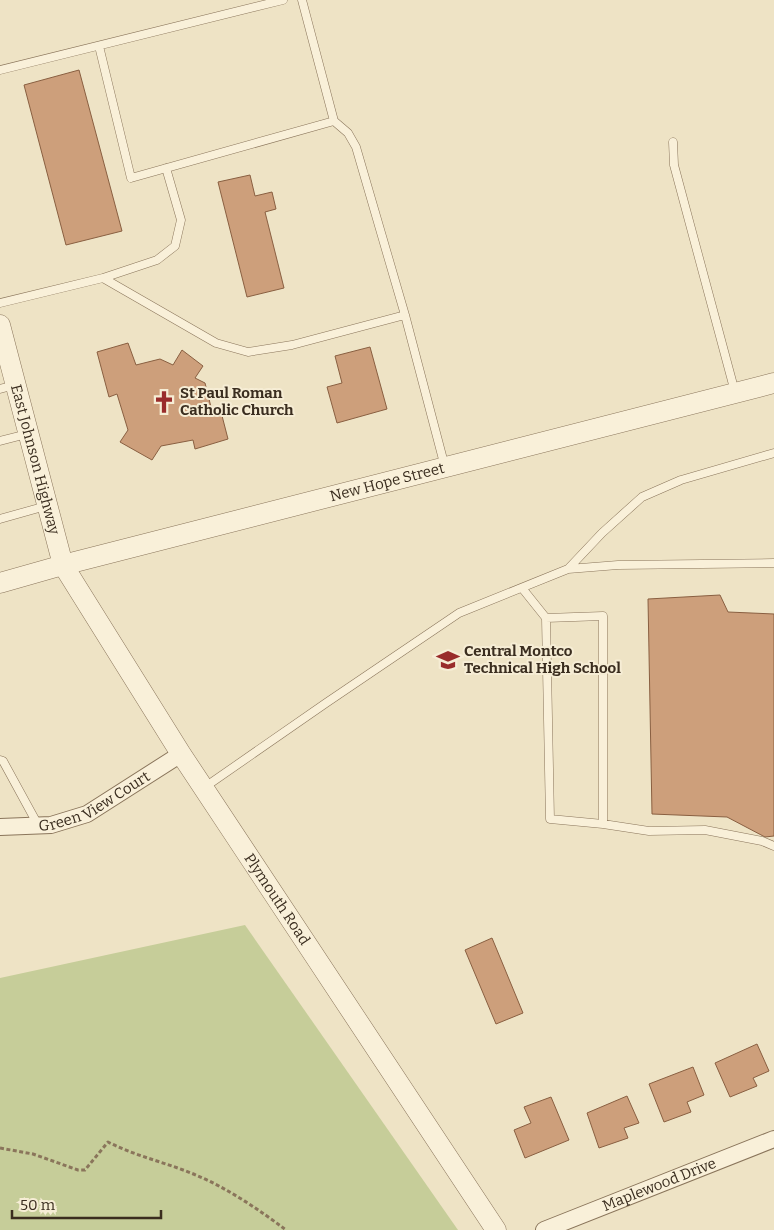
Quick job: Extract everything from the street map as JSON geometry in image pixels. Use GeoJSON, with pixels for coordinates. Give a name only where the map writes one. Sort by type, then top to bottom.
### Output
{"type":"FeatureCollection","features":[{"type":"Feature","properties":{"kind":"street","name":"East Johnson Highway"},"geometry":{"type":"LineString","coordinates":[[0,324],[8,387],[28,434],[63,565]]}},
{"type":"Feature","properties":{"kind":"street","name":"New Hope Street"},"geometry":{"type":"LineString","coordinates":[[1,580],[774,382]]}},
{"type":"Feature","properties":{"kind":"street","name":"Plymouth Road"},"geometry":{"type":"LineString","coordinates":[[63,565],[180,754],[496,1230]]}},
{"type":"Feature","properties":{"kind":"street","name":"Green View Court"},"geometry":{"type":"LineString","coordinates":[[0,827],[51,825],[86,814],[180,754]]}},
{"type":"Feature","properties":{"kind":"street","name":"Maplewood Drive"},"geometry":{"type":"LineString","coordinates":[[544,1230],[774,1139]]}},
{"type":"Feature","properties":{"kind":"lane"},"geometry":{"type":"LineString","coordinates":[[0,70],[283,0]]}},
{"type":"Feature","properties":{"kind":"lane"},"geometry":{"type":"LineString","coordinates":[[302,0],[334,121],[348,133],[356,147],[405,315],[445,467]]}},
{"type":"Feature","properties":{"kind":"lane"},"geometry":{"type":"LineString","coordinates":[[99,46],[132,178],[334,121]]}},
{"type":"Feature","properties":{"kind":"lane"},"geometry":{"type":"LineString","coordinates":[[673,142],[674,165],[736,392]]}},
{"type":"Feature","properties":{"kind":"lane"},"geometry":{"type":"LineString","coordinates":[[0,303],[102,278],[157,260],[175,246],[181,220],[166,168]]}},
{"type":"Feature","properties":{"kind":"lane"},"geometry":{"type":"LineString","coordinates":[[102,278],[216,343],[248,352],[292,345],[405,315]]}},
{"type":"Feature","properties":{"kind":"lane"},"geometry":{"type":"LineString","coordinates":[[0,441],[28,434]]}},
{"type":"Feature","properties":{"kind":"lane"},"geometry":{"type":"LineString","coordinates":[[568,569],[602,533],[642,497],[681,480],[774,453]]}},
{"type":"Feature","properties":{"kind":"lane"},"geometry":{"type":"LineString","coordinates":[[0,519],[47,506]]}},
{"type":"Feature","properties":{"kind":"lane"},"geometry":{"type":"LineString","coordinates":[[203,788],[459,613],[568,569],[618,565],[774,563]]}},
{"type":"Feature","properties":{"kind":"lane"},"geometry":{"type":"LineString","coordinates":[[522,588],[546,618],[550,819],[648,831],[705,830],[762,841],[774,846]]}},
{"type":"Feature","properties":{"kind":"lane"},"geometry":{"type":"LineString","coordinates":[[546,618],[603,616],[603,824]]}},
{"type":"Feature","properties":{"kind":"lane"},"geometry":{"type":"LineString","coordinates":[[0,760],[3,761],[38,825]]}},
{"type":"Feature","properties":{"kind":"path"},"geometry":{"type":"LineString","coordinates":[[0,1148],[33,1154],[78,1170],[85,1170],[108,1142],[123,1150],[199,1176],[266,1215],[286,1230]]}},
{"type":"Feature","properties":{"kind":"green space"},"geometry":{"type":"Polygon","coordinates":[[[245,925],[458,1230],[0,1230],[0,978],[245,925]]]}},
{"type":"Feature","properties":{"kind":"building"},"geometry":{"type":"Polygon","coordinates":[[[79,70],[122,231],[66,245],[24,85],[79,70]]]}},
{"type":"Feature","properties":{"kind":"building"},"geometry":{"type":"Polygon","coordinates":[[[250,175],[255,196],[272,192],[276,209],[265,212],[284,288],[247,297],[218,182],[250,175]]]}},
{"type":"Feature","properties":{"kind":"building","name":"St Paul Roman Catholic Church"},"geometry":{"type":"Polygon","coordinates":[[[128,343],[136,365],[160,359],[173,365],[182,350],[203,366],[195,378],[205,383],[212,411],[220,408],[228,439],[195,449],[193,440],[161,446],[152,460],[120,442],[128,430],[117,394],[109,397],[97,352],[128,343]]]}},
{"type":"Feature","properties":{"kind":"building"},"geometry":{"type":"Polygon","coordinates":[[[370,347],[387,409],[337,423],[327,387],[342,383],[335,356],[370,347]]]}},
{"type":"Feature","properties":{"kind":"building"},"geometry":{"type":"Polygon","coordinates":[[[720,595],[728,612],[774,614],[774,836],[765,837],[727,817],[652,814],[648,599],[720,595]]]}},
{"type":"Feature","properties":{"kind":"building"},"geometry":{"type":"Polygon","coordinates":[[[492,938],[523,1013],[496,1024],[465,950],[492,938]]]}},
{"type":"Feature","properties":{"kind":"building"},"geometry":{"type":"Polygon","coordinates":[[[757,1044],[769,1071],[753,1078],[757,1086],[730,1097],[715,1063],[757,1044]]]}},
{"type":"Feature","properties":{"kind":"building"},"geometry":{"type":"Polygon","coordinates":[[[693,1067],[704,1095],[687,1102],[691,1112],[664,1122],[649,1084],[693,1067]]]}},
{"type":"Feature","properties":{"kind":"building"},"geometry":{"type":"Polygon","coordinates":[[[627,1096],[639,1123],[624,1128],[628,1138],[599,1148],[587,1113],[627,1096]]]}},
{"type":"Feature","properties":{"kind":"building"},"geometry":{"type":"Polygon","coordinates":[[[551,1097],[569,1140],[525,1158],[514,1130],[531,1123],[524,1107],[551,1097]]]}},
{"type":"Feature","properties":{"kind":"place","name":"St Paul Roman Catholic Church"},"geometry":{"type":"Point","coordinates":[164,402]}},
{"type":"Feature","properties":{"kind":"place","name":"Central Montco Technical High School"},"geometry":{"type":"Point","coordinates":[448,660]}}]}
